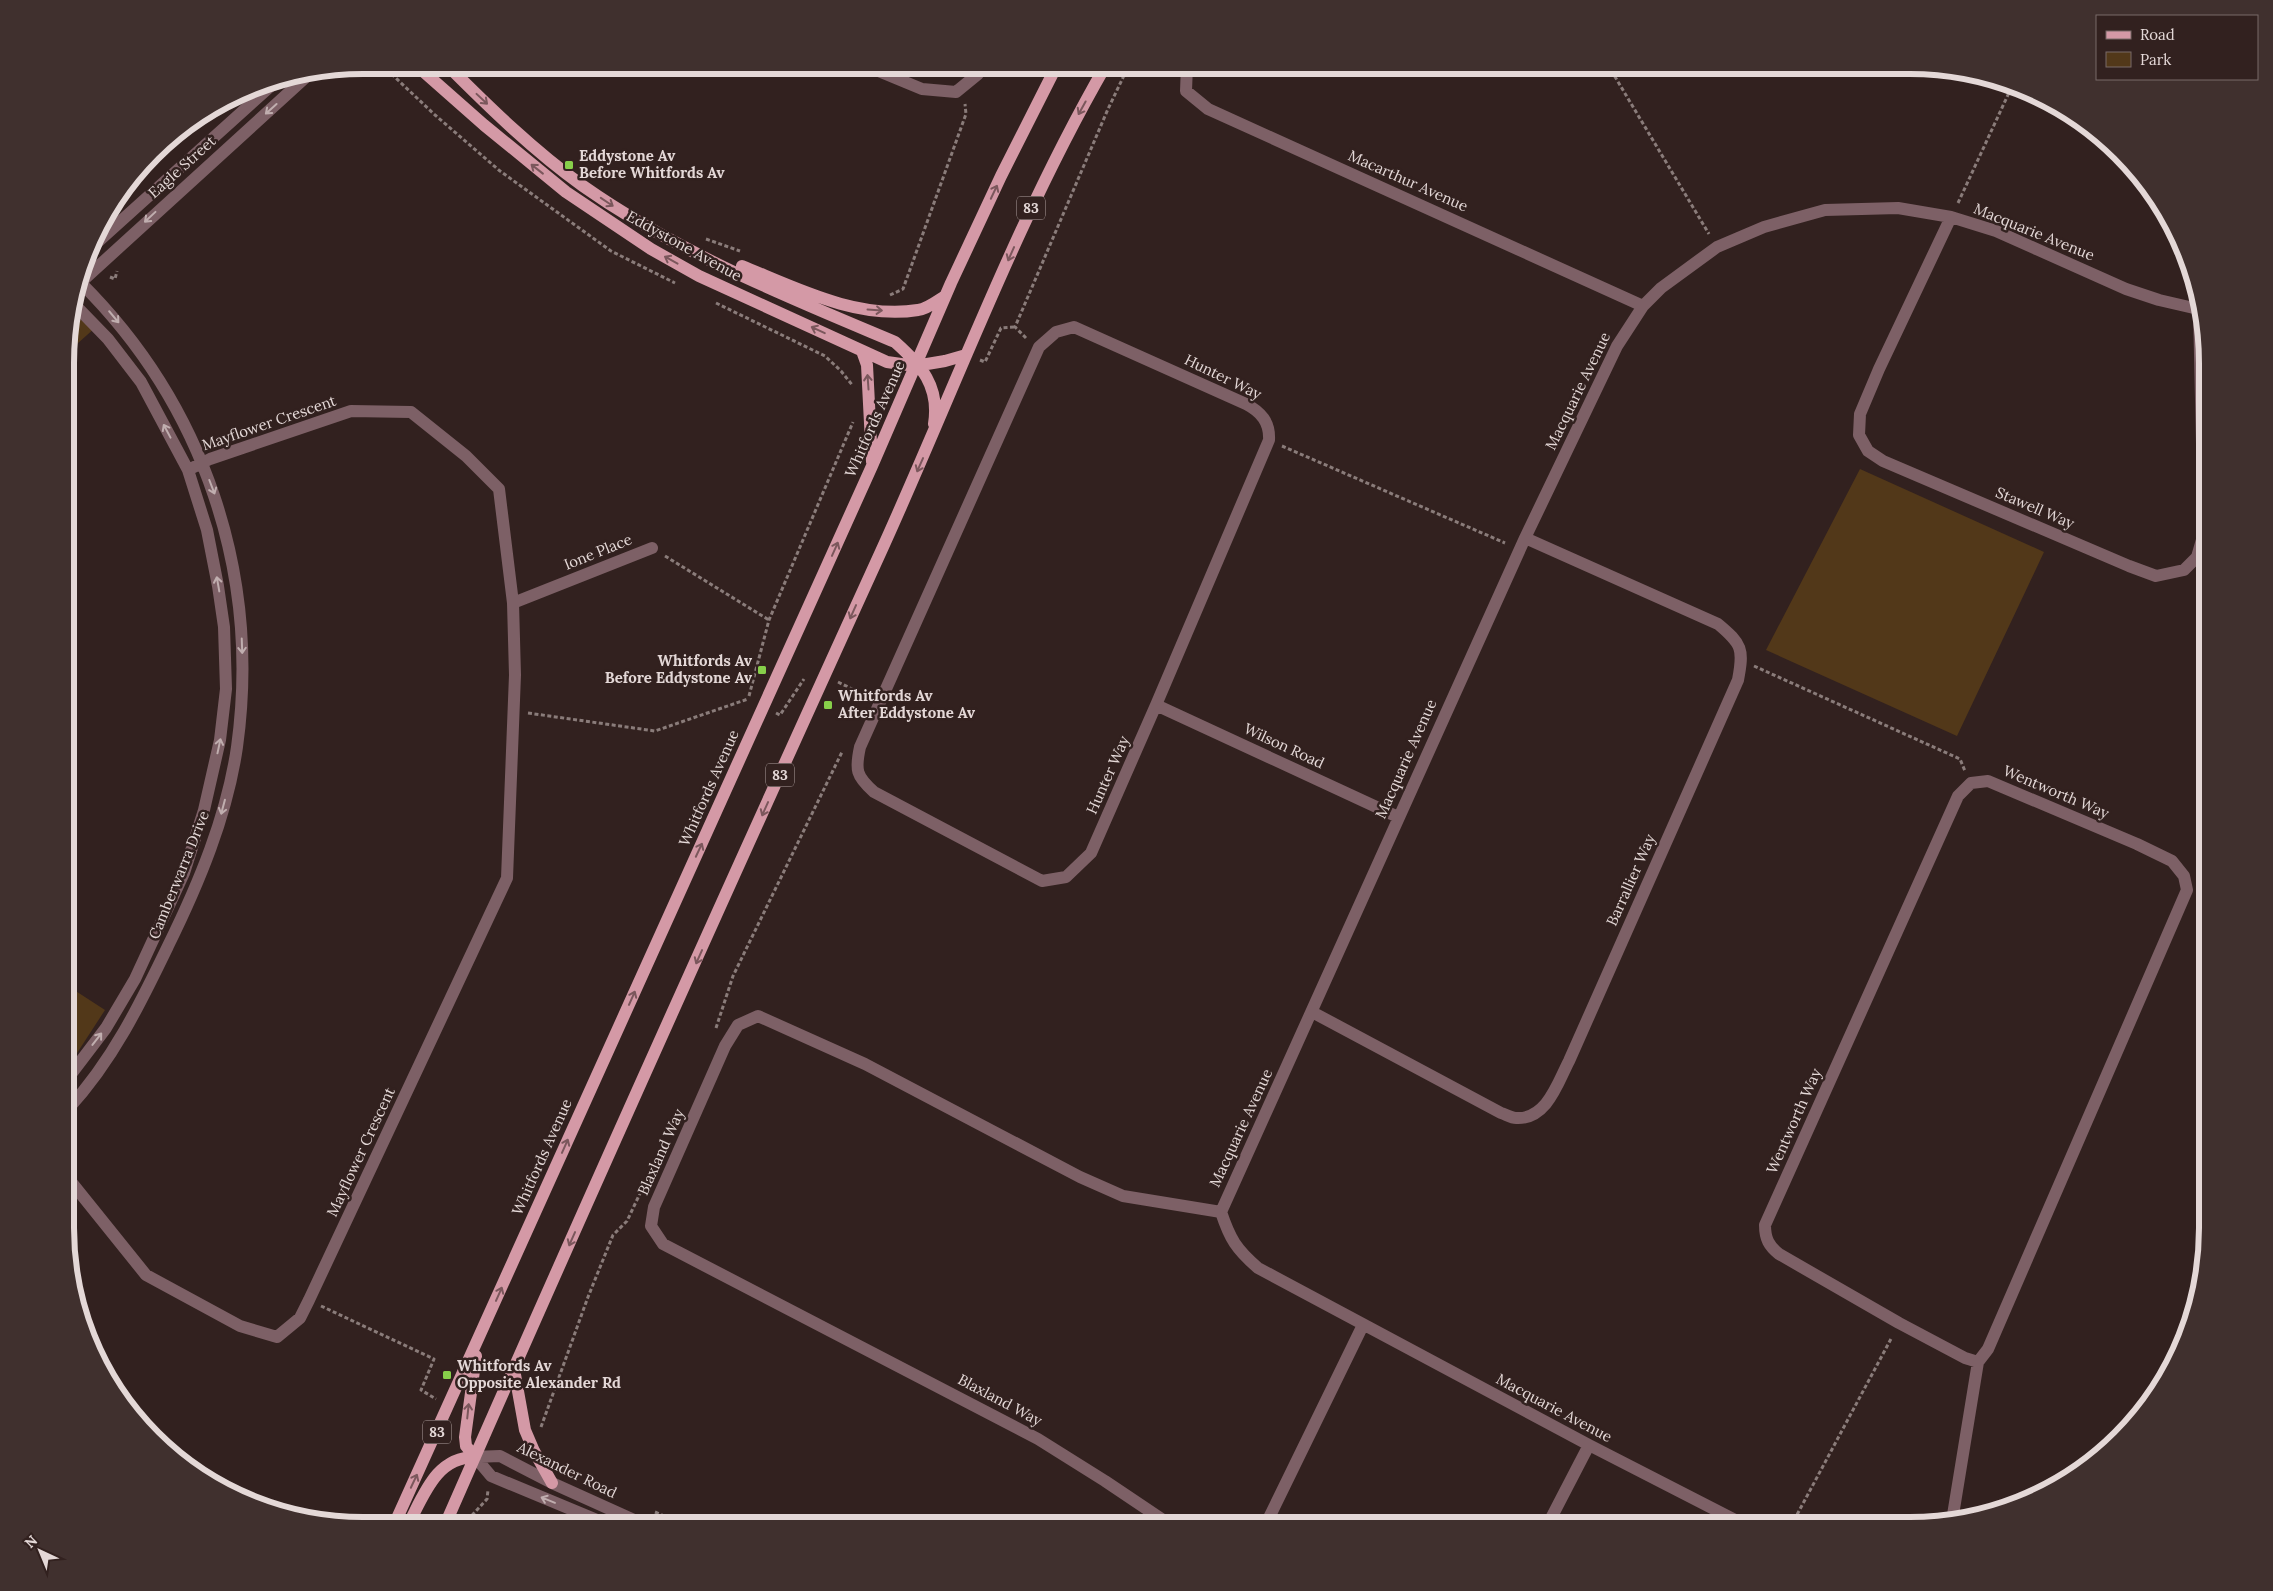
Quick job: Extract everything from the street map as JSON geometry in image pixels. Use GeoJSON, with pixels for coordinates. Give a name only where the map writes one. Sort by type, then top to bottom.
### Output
{"type":"FeatureCollection","features":[{"type":"Feature","properties":{"kind":"main road","name":"Eddystone Avenue"},"geometry":{"type":"LineString","coordinates":[[426,74],[518,154],[566,192],[613,226],[651,250],[699,276],[887,362],[918,365],[966,355]]}},
{"type":"Feature","properties":{"kind":"main road","name":"Eddystone Avenue"},"geometry":{"type":"LineString","coordinates":[[457,74],[548,159],[583,186],[652,230],[697,255],[895,342],[918,365],[931,384],[936,411],[932,438]]}},
{"type":"Feature","properties":{"kind":"main road","name":"Whitfords Avenue"},"geometry":{"type":"LineString","coordinates":[[398,1517],[918,365],[945,296],[1001,176],[1052,74]]}},
{"type":"Feature","properties":{"kind":"main road","name":"83"},"geometry":{"type":"LineString","coordinates":[[449,1517],[932,438],[966,355],[1046,177],[1064,139],[1101,74]]}},
{"type":"Feature","properties":{"kind":"main road"},"geometry":{"type":"LineString","coordinates":[[697,255],[710,252],[837,303],[867,309],[920,310],[945,296]]}},
{"type":"Feature","properties":{"kind":"main road"},"geometry":{"type":"LineString","coordinates":[[862,351],[867,365],[872,466]]}},
{"type":"Feature","properties":{"kind":"main road"},"geometry":{"type":"LineString","coordinates":[[475,1457],[466,1446],[465,1437],[479,1339]]}},
{"type":"Feature","properties":{"kind":"main road"},"geometry":{"type":"LineString","coordinates":[[514,1369],[525,1430],[534,1451],[552,1483]]}},
{"type":"Feature","properties":{"kind":"main road"},"geometry":{"type":"LineString","coordinates":[[412,1517],[436,1475],[450,1462],[461,1457],[475,1457]]}},
{"type":"Feature","properties":{"kind":"street"},"geometry":{"type":"LineString","coordinates":[[886,74],[922,89],[956,92],[978,74]]}},
{"type":"Feature","properties":{"kind":"street","name":"Macarthur Avenue"},"geometry":{"type":"LineString","coordinates":[[1187,74],[1186,91],[1208,108],[1643,306]]}},
{"type":"Feature","properties":{"kind":"street","name":"Eagle Street"},"geometry":{"type":"LineString","coordinates":[[88,275],[303,80]]}},
{"type":"Feature","properties":{"kind":"street","name":"Eagle Street"},"geometry":{"type":"LineString","coordinates":[[104,236],[263,92]]}},
{"type":"Feature","properties":{"kind":"street","name":"Macquarie Avenue"},"geometry":{"type":"LineString","coordinates":[[1729,1517],[1363,1326],[1258,1268],[1239,1251],[1229,1236],[1221,1212],[1522,543],[1617,346],[1643,306],[1661,288],[1717,247],[1764,227],[1825,210],[1898,208],[1951,217],[1996,231],[2126,288],[2159,300],[2194,308]]}},
{"type":"Feature","properties":{"kind":"street","name":"Stawell Way"},"geometry":{"type":"LineString","coordinates":[[1951,217],[1878,369],[1860,414],[1859,436],[1868,451],[1883,461],[2156,576],[2184,570],[2197,557],[2199,550]]}},
{"type":"Feature","properties":{"kind":"street","name":"Camberwarra Drive"},"geometry":{"type":"LineString","coordinates":[[74,1101],[108,1057],[137,1011],[183,916],[205,862],[219,821],[237,748],[244,683],[239,599],[217,500],[203,463],[172,401],[149,363],[103,304],[84,286]]}},
{"type":"Feature","properties":{"kind":"street","name":"Camberwarra Drive"},"geometry":{"type":"LineString","coordinates":[[74,1070],[106,1028],[134,979],[184,873],[204,810],[220,740],[226,688],[224,627],[207,530],[188,470],[141,382],[108,339],[79,309]]}},
{"type":"Feature","properties":{"kind":"street","name":"Hunter Way"},"geometry":{"type":"LineString","coordinates":[[1074,327],[1246,404],[1259,411],[1270,428],[1269,440],[1091,853],[1066,876],[1042,880],[874,792],[861,780],[856,766],[860,747],[1024,380],[1040,347],[1056,332],[1074,327]]}},
{"type":"Feature","properties":{"kind":"street","name":"Mayflower Crescent"},"geometry":{"type":"LineString","coordinates":[[74,1185],[146,1275],[240,1326],[277,1337],[300,1318],[508,878],[514,711],[513,603],[498,490],[466,456],[410,412],[351,411],[188,470]]}},
{"type":"Feature","properties":{"kind":"street"},"geometry":{"type":"LineString","coordinates":[[1522,543],[1718,624],[1735,639],[1742,652],[1742,660]]}},
{"type":"Feature","properties":{"kind":"street","name":"Ione Place"},"geometry":{"type":"LineString","coordinates":[[513,603],[652,548]]}},
{"type":"Feature","properties":{"kind":"street","name":"Barrallier Way"},"geometry":{"type":"LineString","coordinates":[[1312,1012],[1501,1113],[1516,1118],[1534,1114],[1547,1104],[1569,1061],[1738,680],[1742,660]]}},
{"type":"Feature","properties":{"kind":"street","name":"Wilson Road"},"geometry":{"type":"LineString","coordinates":[[1156,705],[1398,817]]}},
{"type":"Feature","properties":{"kind":"street","name":"Wentworth Way"},"geometry":{"type":"LineString","coordinates":[[1953,1514],[1978,1362],[1988,1349],[2187,890],[2184,876],[2172,861],[2137,844],[1988,781],[1971,783],[1958,796],[1765,1226],[1765,1236],[1770,1248],[1779,1254],[1899,1323],[1965,1358],[1978,1362]]}},
{"type":"Feature","properties":{"kind":"street","name":"Blaxland Way"},"geometry":{"type":"LineString","coordinates":[[1159,1517],[1038,1438],[663,1244],[651,1226],[654,1207],[725,1046],[738,1025],[758,1016],[866,1064],[1080,1177],[1124,1196],[1221,1212]]}},
{"type":"Feature","properties":{"kind":"street"},"geometry":{"type":"LineString","coordinates":[[1269,1517],[1363,1326]]}},
{"type":"Feature","properties":{"kind":"street"},"geometry":{"type":"LineString","coordinates":[[1552,1517],[1589,1445]]}},
{"type":"Feature","properties":{"kind":"street","name":"Alexander Road"},"geometry":{"type":"LineString","coordinates":[[475,1457],[500,1456],[552,1483],[626,1517]]}},
{"type":"Feature","properties":{"kind":"street"},"geometry":{"type":"LineString","coordinates":[[475,1457],[491,1476],[588,1517]]}},
{"type":"Feature","properties":{"kind":"path"},"geometry":{"type":"LineString","coordinates":[[1015,327],[1125,74]]}},
{"type":"Feature","properties":{"kind":"path"},"geometry":{"type":"LineString","coordinates":[[1613,74],[1717,247]]}},
{"type":"Feature","properties":{"kind":"path"},"geometry":{"type":"LineString","coordinates":[[889,295],[903,289],[966,114],[963,86]]}},
{"type":"Feature","properties":{"kind":"path"},"geometry":{"type":"LineString","coordinates":[[1951,217],[2009,92]]}},
{"type":"Feature","properties":{"kind":"path"},"geometry":{"type":"LineString","coordinates":[[702,238],[732,246],[748,255]]}},
{"type":"Feature","properties":{"kind":"path"},"geometry":{"type":"LineString","coordinates":[[985,362],[1001,328],[1015,327],[1026,337],[1022,346]]}},
{"type":"Feature","properties":{"kind":"path"},"geometry":{"type":"LineString","coordinates":[[853,386],[855,394]]}},
{"type":"Feature","properties":{"kind":"path"},"geometry":{"type":"LineString","coordinates":[[514,711],[655,731],[748,700],[769,620],[854,419]]}},
{"type":"Feature","properties":{"kind":"path"},"geometry":{"type":"LineString","coordinates":[[1269,440],[1522,543]]}},
{"type":"Feature","properties":{"kind":"path","name":"Ione Place"},"geometry":{"type":"LineString","coordinates":[[652,548],[769,620]]}},
{"type":"Feature","properties":{"kind":"path"},"geometry":{"type":"LineString","coordinates":[[1742,660],[1960,759],[1971,783]]}},
{"type":"Feature","properties":{"kind":"path"},"geometry":{"type":"LineString","coordinates":[[868,697],[872,689]]}},
{"type":"Feature","properties":{"kind":"path"},"geometry":{"type":"LineString","coordinates":[[715,1033],[733,976],[843,750]]}},
{"type":"Feature","properties":{"kind":"path"},"geometry":{"type":"LineString","coordinates":[[525,1430],[541,1429],[578,1324],[613,1235],[627,1220],[652,1167]]}},
{"type":"Feature","properties":{"kind":"path"},"geometry":{"type":"LineString","coordinates":[[309,1300],[434,1359],[421,1390],[448,1407]]}},
{"type":"Feature","properties":{"kind":"path"},"geometry":{"type":"LineString","coordinates":[[1796,1517],[1899,1323]]}},
{"type":"Feature","properties":{"kind":"path"},"geometry":{"type":"LineString","coordinates":[[556,1459],[560,1465],[580,1477]]}},
{"type":"Feature","properties":{"kind":"path"},"geometry":{"type":"LineString","coordinates":[[470,1517],[487,1499],[491,1476]]}},
{"type":"Feature","properties":{"kind":"path"},"geometry":{"type":"LineString","coordinates":[[653,1511],[667,1517]]}},
{"type":"Feature","properties":{"kind":"green space"},"geometry":{"type":"Polygon","coordinates":[[[77,318],[96,327],[74,347],[77,318]]]}},
{"type":"Feature","properties":{"kind":"green space"},"geometry":{"type":"Polygon","coordinates":[[[1860,469],[2044,552],[1957,736],[1766,650],[1860,469]]]}},
{"type":"Feature","properties":{"kind":"green space"},"geometry":{"type":"Polygon","coordinates":[[[74,612],[77,625],[74,718],[74,612]]]}},
{"type":"Feature","properties":{"kind":"green space"},"geometry":{"type":"Polygon","coordinates":[[[74,990],[105,1010],[74,1058],[74,990]]]}},
{"type":"Feature","properties":{"kind":"place","name":"Eddystone Av Before Whitfords Av"},"geometry":{"type":"Point","coordinates":[569,165]}},
{"type":"Feature","properties":{"kind":"place","name":"Whitfords Av Before Eddystone Av"},"geometry":{"type":"Point","coordinates":[762,670]}},
{"type":"Feature","properties":{"kind":"place","name":"Whitfords Av After Eddystone Av"},"geometry":{"type":"Point","coordinates":[828,705]}},
{"type":"Feature","properties":{"kind":"place","name":"Whitfords Av Opposite Alexander Rd"},"geometry":{"type":"Point","coordinates":[447,1375]}}]}
